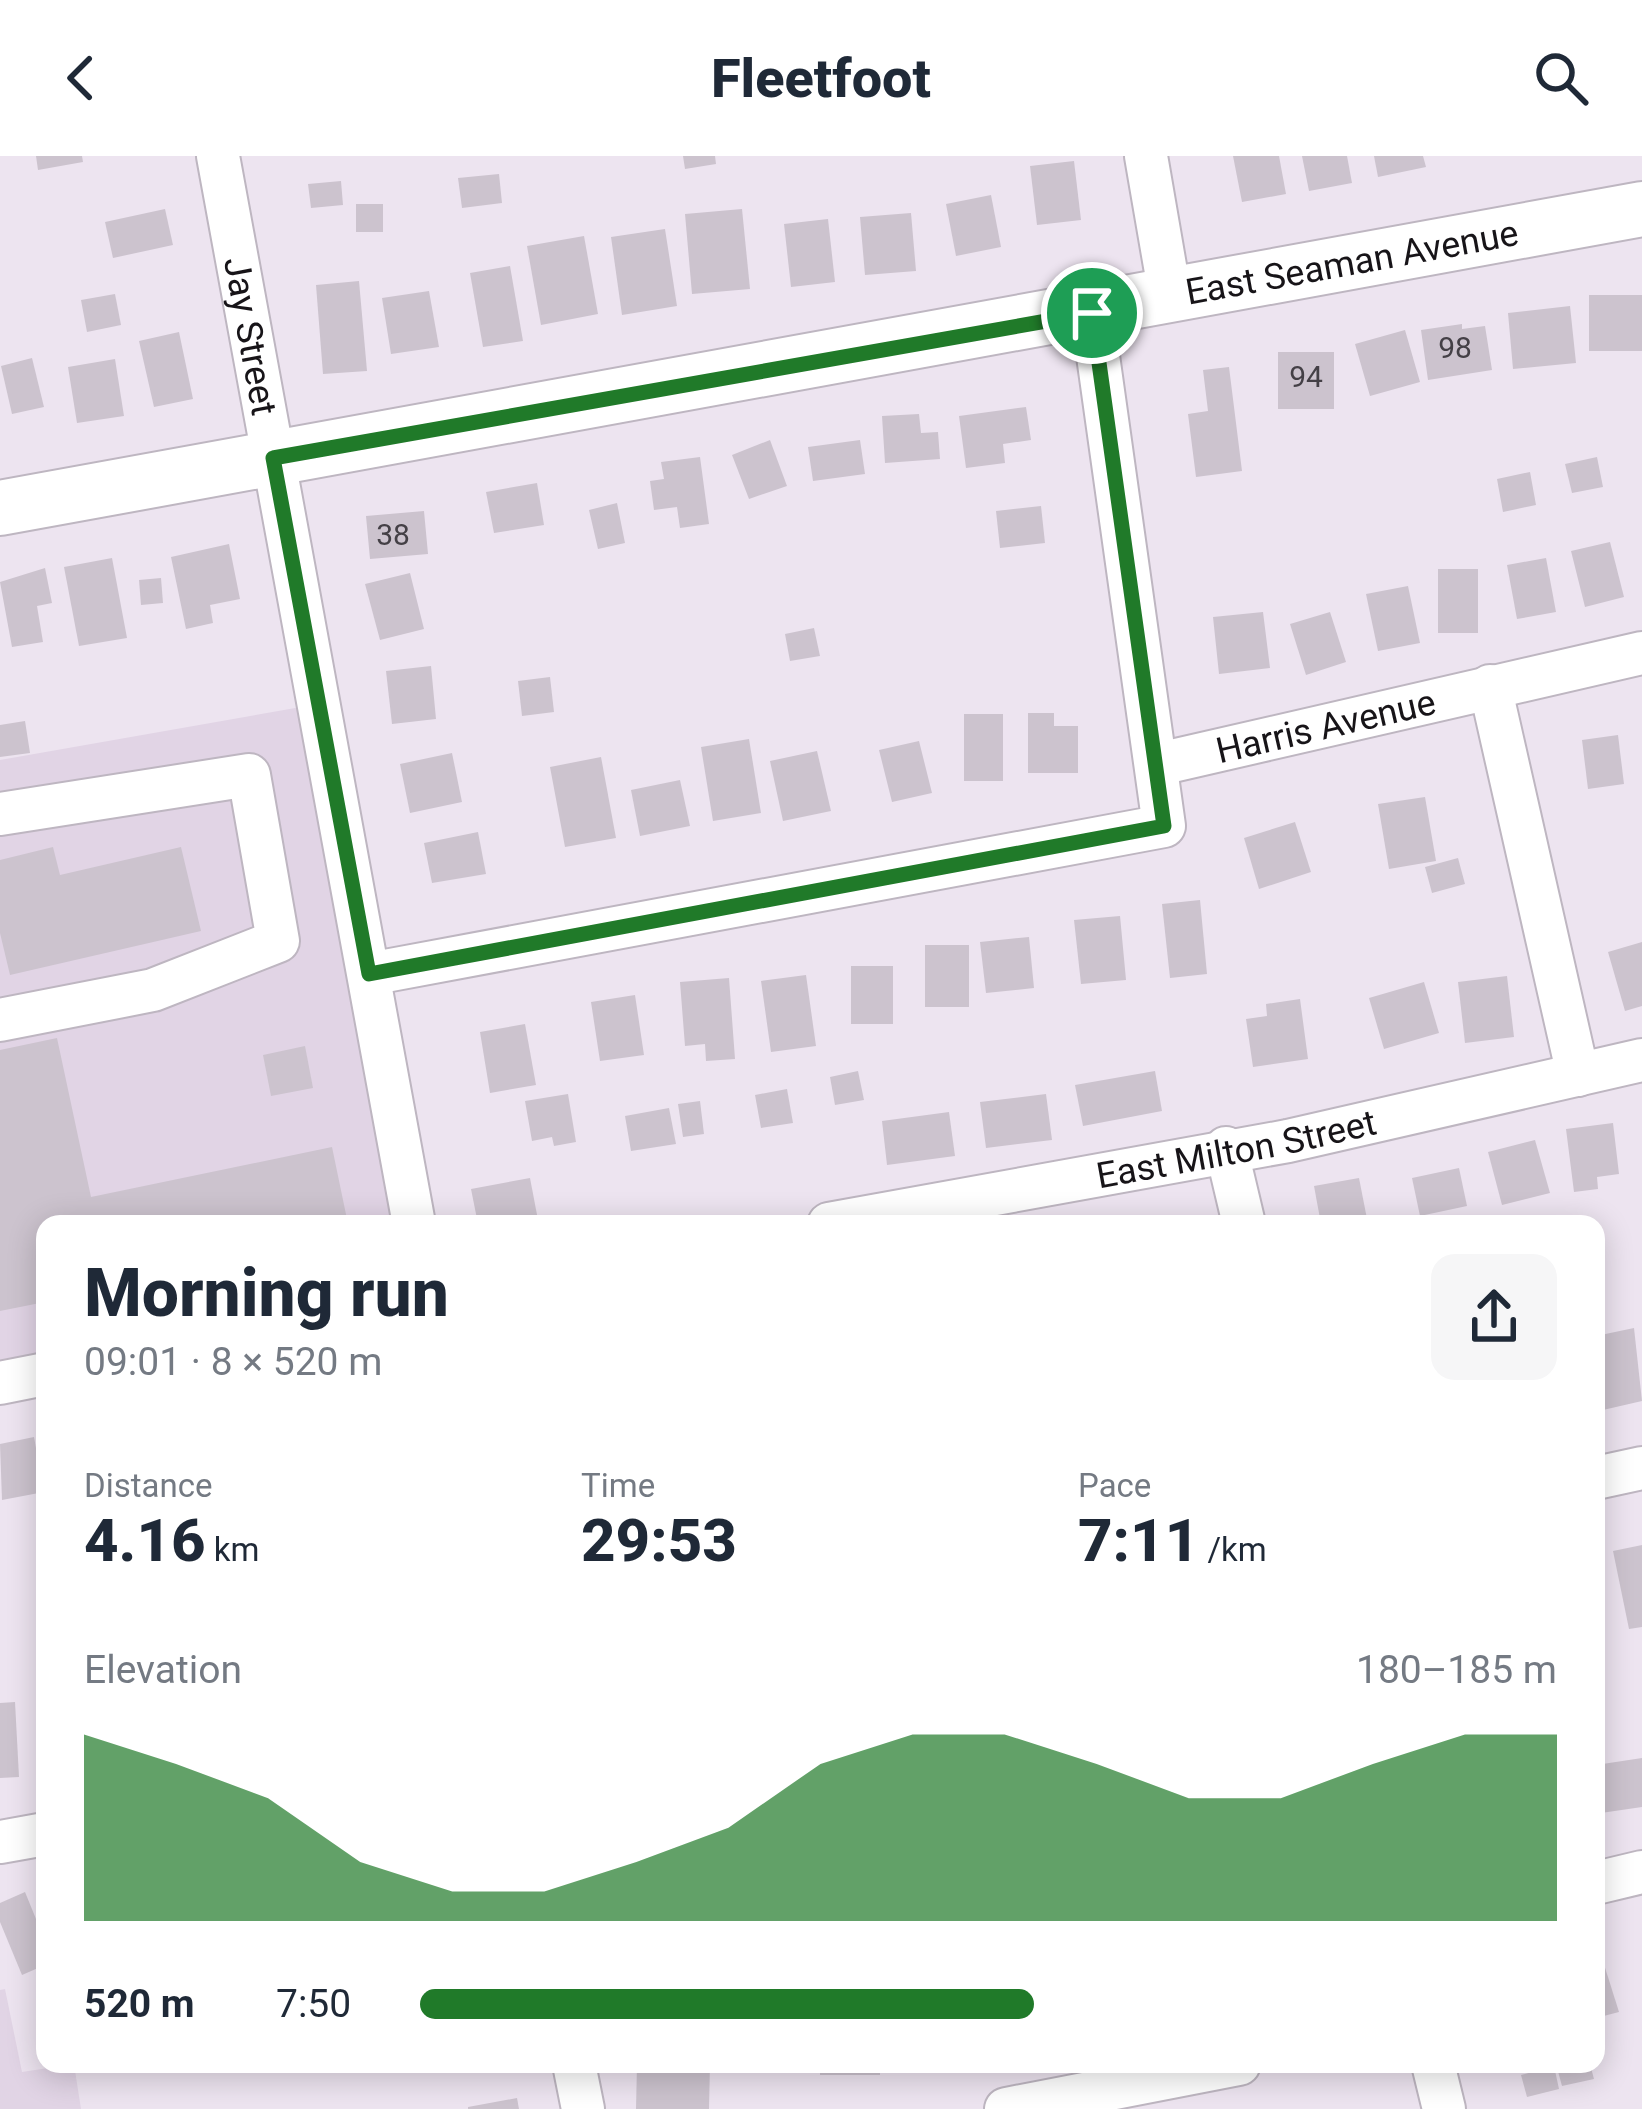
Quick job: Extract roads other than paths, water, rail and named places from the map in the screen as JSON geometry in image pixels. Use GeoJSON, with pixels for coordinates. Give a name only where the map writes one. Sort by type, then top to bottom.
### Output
{"type":"FeatureCollection","features":[{"type":"Feature","properties":{"kind":"main road","name":"East Seaman Avenue"},"geometry":{"type":"LineString","coordinates":[[0,508],[1092,313],[1642,209]]}},
{"type":"Feature","properties":{"kind":"street","name":"Jay Street"},"geometry":{"type":"LineString","coordinates":[[218,156],[412,1215]]}},
{"type":"Feature","properties":{"kind":"street"},"geometry":{"type":"LineString","coordinates":[[1146,156],[1171,295]]}},
{"type":"Feature","properties":{"kind":"street"},"geometry":{"type":"LineString","coordinates":[[369,974],[1164,826],[1159,764],[1092,313]]}},
{"type":"Feature","properties":{"kind":"street","name":"Harris Avenue"},"geometry":{"type":"LineString","coordinates":[[1159,764],[1642,653]]}},
{"type":"Feature","properties":{"kind":"street"},"geometry":{"type":"LineString","coordinates":[[1490,686],[1578,1075]]}},
{"type":"Feature","properties":{"kind":"street"},"geometry":{"type":"LineString","coordinates":[[0,814],[249,775],[278,941],[153,990],[0,1020]]}},
{"type":"Feature","properties":{"kind":"street","name":"East Milton Street"},"geometry":{"type":"LineString","coordinates":[[877,1215],[1226,1148],[1288,1141],[1642,1060]]}},
{"type":"Feature","properties":{"kind":"street"},"geometry":{"type":"LineString","coordinates":[[1226,1148],[1242,1215]]}},
{"type":"Feature","properties":{"kind":"street"},"geometry":{"type":"LineString","coordinates":[[0,1383],[36,1376]]}},
{"type":"Feature","properties":{"kind":"street"},"geometry":{"type":"LineString","coordinates":[[1605,1476],[1642,1468]]}},
{"type":"Feature","properties":{"kind":"street"},"geometry":{"type":"LineString","coordinates":[[0,1842],[36,1836]]}},
{"type":"Feature","properties":{"kind":"street"},"geometry":{"type":"LineString","coordinates":[[1605,1881],[1642,1873]]}},
{"type":"Feature","properties":{"kind":"street"},"geometry":{"type":"LineString","coordinates":[[576,2073],[583,2109]]}},
{"type":"Feature","properties":{"kind":"street"},"geometry":{"type":"LineString","coordinates":[[1006,2109],[1192,2073]]}},
{"type":"Feature","properties":{"kind":"street"},"geometry":{"type":"LineString","coordinates":[[1435,2073],[1444,2109]]}}]}
